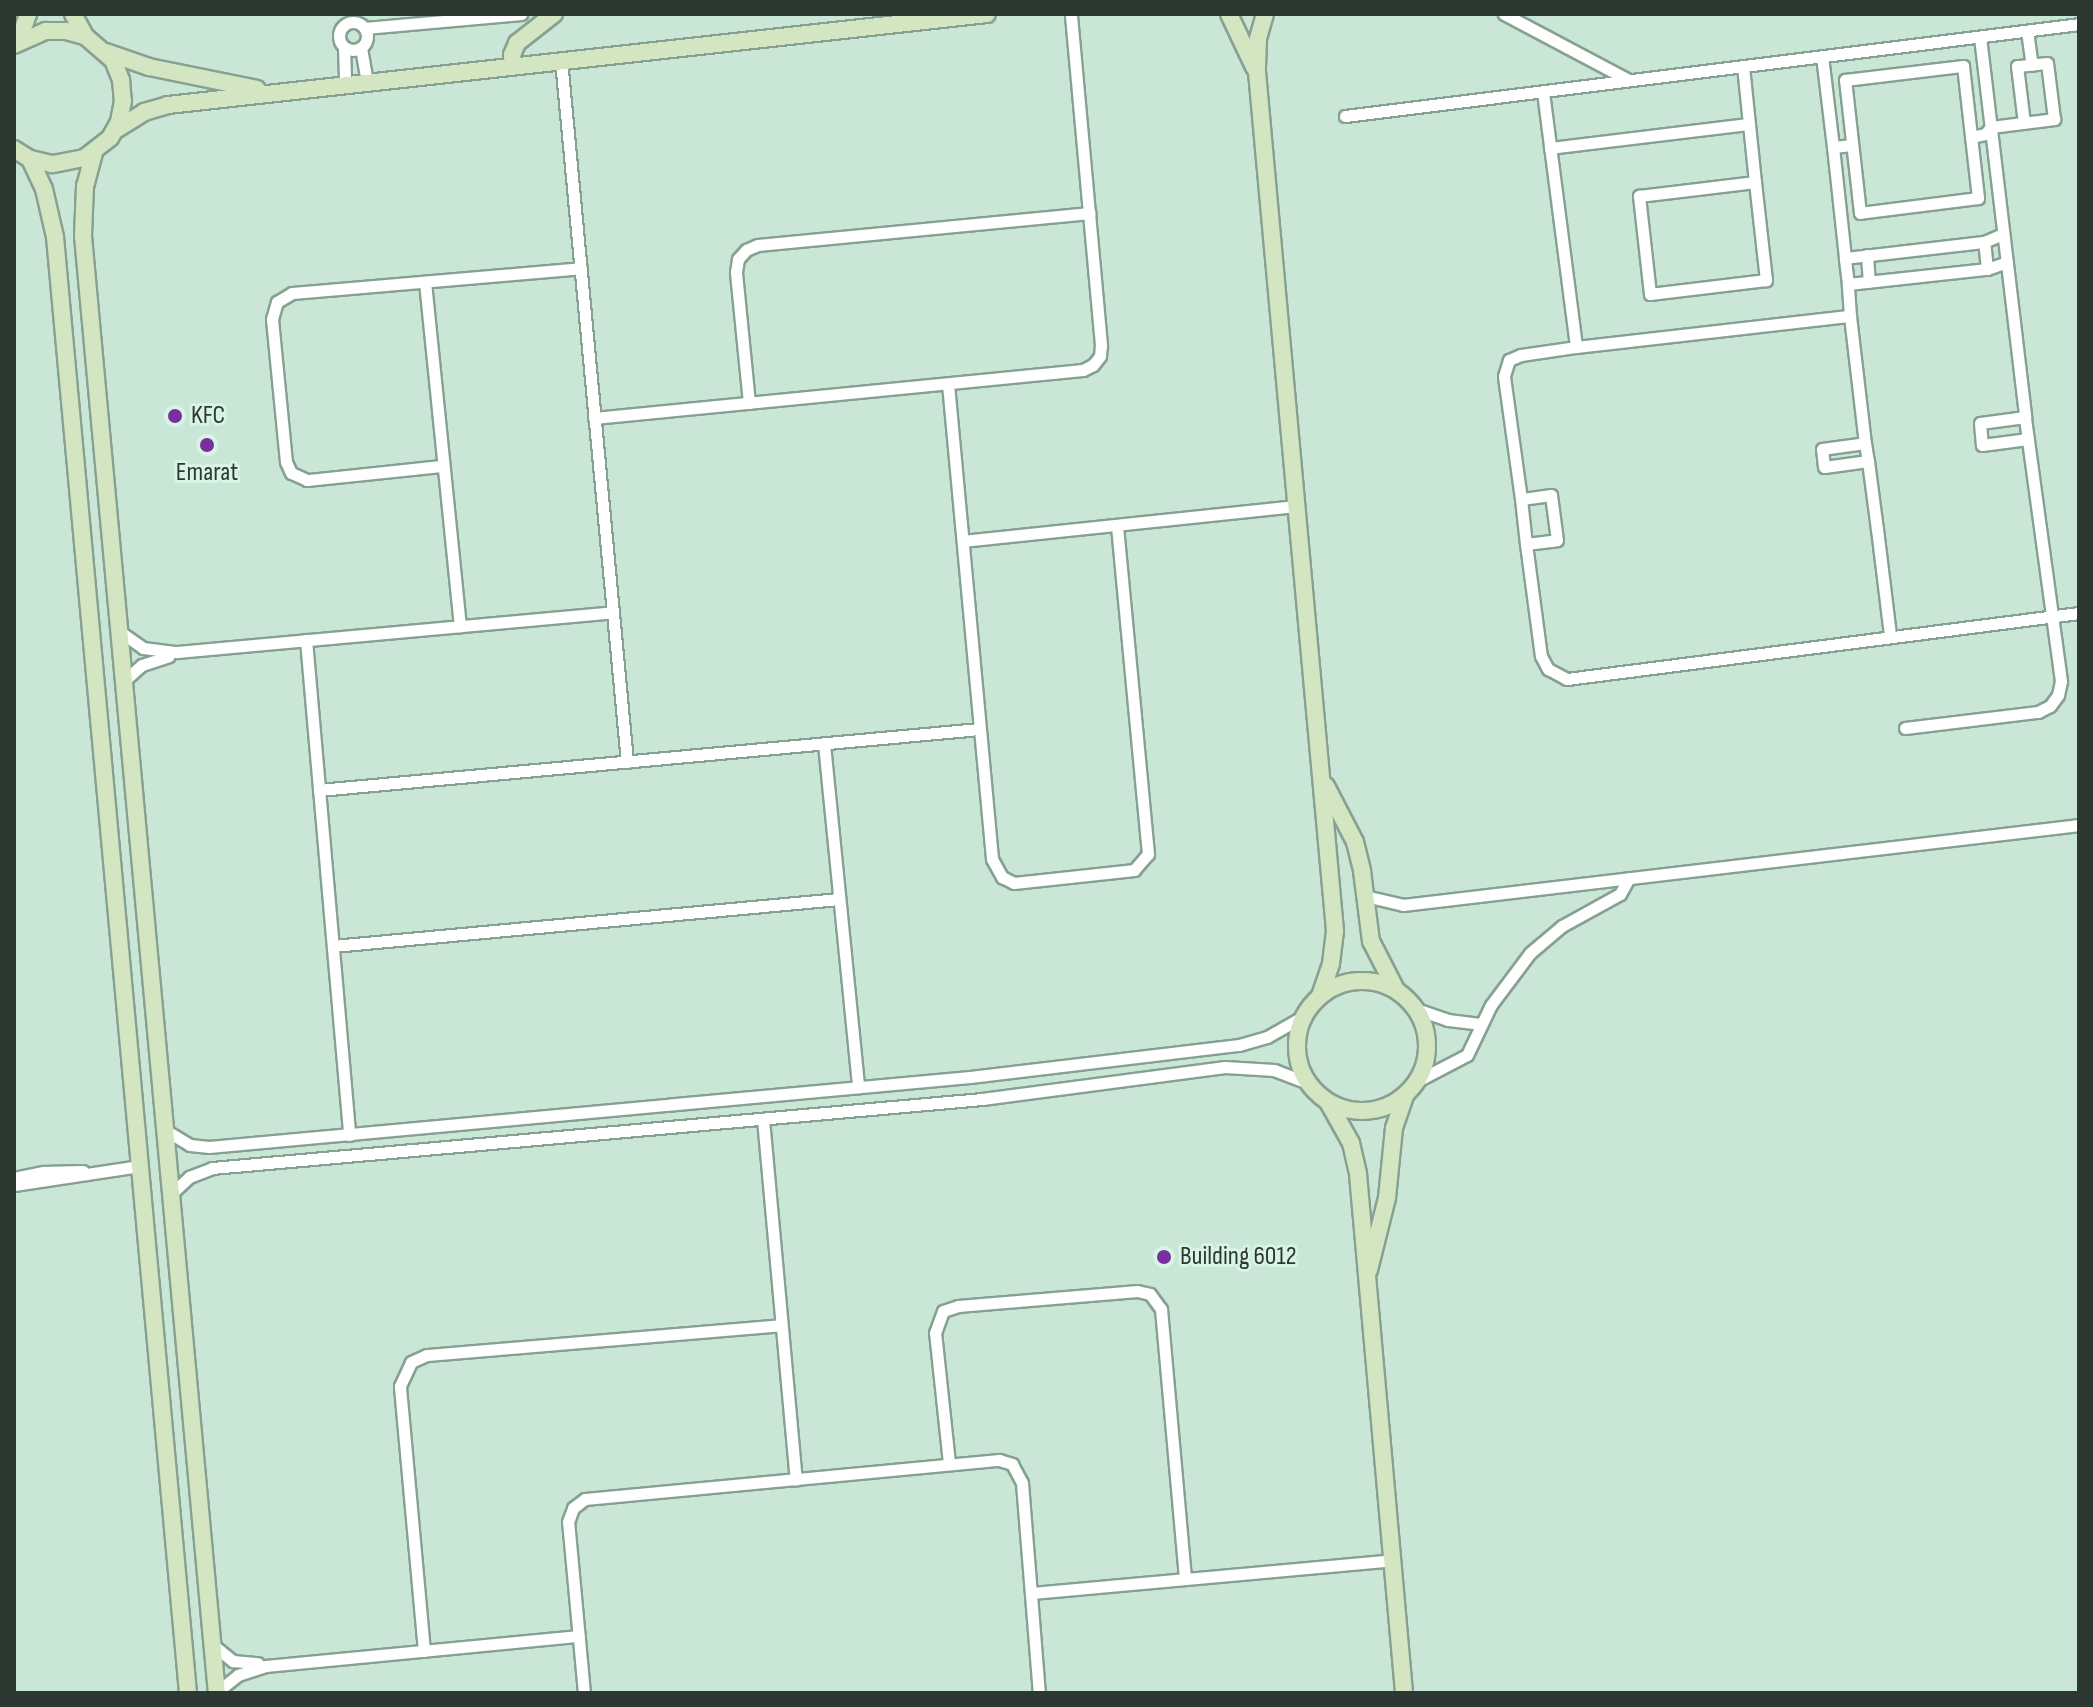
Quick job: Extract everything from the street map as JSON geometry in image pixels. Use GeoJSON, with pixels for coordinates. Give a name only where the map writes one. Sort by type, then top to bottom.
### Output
{"type":"FeatureCollection","features":[{"type":"Feature","properties":{"kind":"street"},"geometry":{"type":"LineString","coordinates":[[16,44],[28,14]]}},
{"type":"Feature","properties":{"kind":"street"},"geometry":{"type":"LineString","coordinates":[[73,14],[85,36],[106,52],[118,69],[123,90],[122,111],[114,131]]}},
{"type":"Feature","properties":{"kind":"street"},"geometry":{"type":"LineString","coordinates":[[345,84],[344,48],[339,36],[344,20],[361,22],[521,14]]}},
{"type":"Feature","properties":{"kind":"street"},"geometry":{"type":"LineString","coordinates":[[513,65],[512,55],[517,43],[554,14]]}},
{"type":"Feature","properties":{"kind":"street"},"geometry":{"type":"LineString","coordinates":[[217,1693],[83,236],[85,186],[94,153],[114,131],[144,112],[168,105],[930,17],[987,14]]}},
{"type":"Feature","properties":{"kind":"street"},"geometry":{"type":"LineString","coordinates":[[594,418],[1083,370],[1097,361],[1101,345],[1071,14]]}},
{"type":"Feature","properties":{"kind":"street"},"geometry":{"type":"LineString","coordinates":[[165,1130],[181,1141],[200,1147],[858,1087],[1239,1045],[1267,1037],[1304,1016],[1320,996],[1331,964],[1335,931],[1257,72],[1258,39],[1264,14],[1242,19],[1230,14]]}},
{"type":"Feature","properties":{"kind":"street"},"geometry":{"type":"LineString","coordinates":[[1230,14],[1257,72]]}},
{"type":"Feature","properties":{"kind":"street"},"geometry":{"type":"LineString","coordinates":[[1504,14],[1628,80]]}},
{"type":"Feature","properties":{"kind":"street"},"geometry":{"type":"LineString","coordinates":[[361,22],[366,41],[361,48],[367,81]]}},
{"type":"Feature","properties":{"kind":"street"},"geometry":{"type":"LineString","coordinates":[[1345,116],[2079,24]]}},
{"type":"Feature","properties":{"kind":"street"},"geometry":{"type":"LineString","coordinates":[[16,44],[56,30],[85,36]]}},
{"type":"Feature","properties":{"kind":"street"},"geometry":{"type":"LineString","coordinates":[[2027,31],[2032,65]]}},
{"type":"Feature","properties":{"kind":"street"},"geometry":{"type":"LineString","coordinates":[[1905,728],[2038,712],[2050,706],[2058,695],[2061,681],[2025,417],[1980,37]]}},
{"type":"Feature","properties":{"kind":"street"},"geometry":{"type":"LineString","coordinates":[[344,48],[361,48]]}},
{"type":"Feature","properties":{"kind":"street"},"geometry":{"type":"LineString","coordinates":[[106,52],[149,67],[231,86],[326,86]]}},
{"type":"Feature","properties":{"kind":"street"},"geometry":{"type":"LineString","coordinates":[[1822,56],[1850,316],[1890,635]]}},
{"type":"Feature","properties":{"kind":"street"},"geometry":{"type":"LineString","coordinates":[[561,60],[627,762]]}},
{"type":"Feature","properties":{"kind":"street"},"geometry":{"type":"LineString","coordinates":[[1971,137],[1985,134],[1991,127],[2024,123],[2054,119],[2047,63],[2017,66],[2024,123]]}},
{"type":"Feature","properties":{"kind":"street"},"geometry":{"type":"LineString","coordinates":[[1743,66],[1766,280],[1650,294],[1639,196],[1755,182]]}},
{"type":"Feature","properties":{"kind":"street"},"geometry":{"type":"LineString","coordinates":[[1963,66],[1978,198],[1860,213],[1852,145],[1845,80],[1963,66]]}},
{"type":"Feature","properties":{"kind":"street"},"geometry":{"type":"LineString","coordinates":[[1543,92],[1576,347]]}},
{"type":"Feature","properties":{"kind":"street"},"geometry":{"type":"LineString","coordinates":[[1550,148],[1749,124]]}},
{"type":"Feature","properties":{"kind":"street"},"geometry":{"type":"LineString","coordinates":[[1833,147],[1852,145]]}},
{"type":"Feature","properties":{"kind":"street"},"geometry":{"type":"LineString","coordinates":[[14,149],[30,159],[63,164],[94,153]]}},
{"type":"Feature","properties":{"kind":"street"},"geometry":{"type":"LineString","coordinates":[[30,159],[44,189],[55,237],[188,1693]]}},
{"type":"Feature","properties":{"kind":"street"},"geometry":{"type":"LineString","coordinates":[[749,403],[736,272],[738,259],[746,250],[758,245],[1089,213]]}},
{"type":"Feature","properties":{"kind":"street"},"geometry":{"type":"LineString","coordinates":[[1845,258],[1984,242],[2003,234]]}},
{"type":"Feature","properties":{"kind":"street"},"geometry":{"type":"LineString","coordinates":[[1984,242],[1987,269]]}},
{"type":"Feature","properties":{"kind":"street"},"geometry":{"type":"LineString","coordinates":[[1867,255],[1869,282]]}},
{"type":"Feature","properties":{"kind":"street"},"geometry":{"type":"LineString","coordinates":[[1848,284],[1987,269],[2007,262]]}},
{"type":"Feature","properties":{"kind":"street"},"geometry":{"type":"LineString","coordinates":[[441,466],[307,480],[291,473],[286,462],[273,307],[286,295],[581,268]]}},
{"type":"Feature","properties":{"kind":"street"},"geometry":{"type":"LineString","coordinates":[[425,282],[441,466],[460,626]]}},
{"type":"Feature","properties":{"kind":"street"},"geometry":{"type":"LineString","coordinates":[[1850,316],[1576,347],[1521,355],[1509,360],[1505,368],[1526,544],[1541,656],[1548,669],[1567,679],[2079,613]]}},
{"type":"Feature","properties":{"kind":"street"},"geometry":{"type":"LineString","coordinates":[[948,384],[992,859],[1002,877],[1021,883],[1129,872],[1143,864],[1148,849],[1117,525]]}},
{"type":"Feature","properties":{"kind":"street"},"geometry":{"type":"LineString","coordinates":[[2025,417],[1980,423],[1982,445],[2028,439]]}},
{"type":"Feature","properties":{"kind":"street"},"geometry":{"type":"LineString","coordinates":[[1865,443],[1822,449],[1824,467],[1868,461]]}},
{"type":"Feature","properties":{"kind":"street"},"geometry":{"type":"LineString","coordinates":[[1521,499],[1551,495],[1557,540],[1526,544]]}},
{"type":"Feature","properties":{"kind":"street"},"geometry":{"type":"LineString","coordinates":[[963,541],[1295,506]]}},
{"type":"Feature","properties":{"kind":"street"},"geometry":{"type":"LineString","coordinates":[[119,631],[143,648],[177,652],[613,612]]}},
{"type":"Feature","properties":{"kind":"street"},"geometry":{"type":"LineString","coordinates":[[306,640],[349,1135]]}},
{"type":"Feature","properties":{"kind":"street"},"geometry":{"type":"LineString","coordinates":[[124,681],[142,665],[177,652]]}},
{"type":"Feature","properties":{"kind":"street"},"geometry":{"type":"LineString","coordinates":[[319,790],[979,729]]}},
{"type":"Feature","properties":{"kind":"street"},"geometry":{"type":"LineString","coordinates":[[824,744],[858,1087]]}},
{"type":"Feature","properties":{"kind":"street"},"geometry":{"type":"LineString","coordinates":[[1323,782],[1355,842],[1375,952],[1397,990],[1416,1009],[1427,1037],[1427,1053],[1417,1081],[1405,1096],[1394,1128],[1387,1198],[1367,1275]]}},
{"type":"Feature","properties":{"kind":"street"},"geometry":{"type":"LineString","coordinates":[[1365,896],[1403,905],[2079,825]]}},
{"type":"Feature","properties":{"kind":"street"},"geometry":{"type":"LineString","coordinates":[[1417,1081],[1467,1055],[1480,1024],[1503,987],[1530,953],[1570,920],[1620,894],[1629,878]]}},
{"type":"Feature","properties":{"kind":"street"},"geometry":{"type":"LineString","coordinates":[[333,946],[839,899]]}},
{"type":"Feature","properties":{"kind":"street"},"geometry":{"type":"LineString","coordinates":[[1320,996],[1357,981],[1397,990]]}},
{"type":"Feature","properties":{"kind":"street"},"geometry":{"type":"LineString","coordinates":[[1416,1009],[1448,1020],[1480,1024]]}},
{"type":"Feature","properties":{"kind":"street"},"geometry":{"type":"LineString","coordinates":[[1304,1016],[1297,1043],[1302,1071],[1308,1083],[1328,1102],[1345,1128],[1356,1158],[1404,1693]]}},
{"type":"Feature","properties":{"kind":"street"},"geometry":{"type":"LineString","coordinates":[[171,1194],[189,1177],[212,1168],[982,1099],[1237,1066],[1274,1070],[1308,1083]]}},
{"type":"Feature","properties":{"kind":"street"},"geometry":{"type":"LineString","coordinates":[[1328,1102],[1353,1111],[1367,1111],[1405,1096]]}},
{"type":"Feature","properties":{"kind":"street"},"geometry":{"type":"LineString","coordinates":[[763,1119],[796,1479]]}},
{"type":"Feature","properties":{"kind":"street"},"geometry":{"type":"LineString","coordinates":[[14,1178],[59,1170],[92,1171],[140,1166]]}},
{"type":"Feature","properties":{"kind":"street"},"geometry":{"type":"LineString","coordinates":[[14,1185],[54,1181],[92,1171]]}},
{"type":"Feature","properties":{"kind":"street"},"geometry":{"type":"LineString","coordinates":[[949,1463],[935,1333],[943,1311],[958,1306],[1122,1292],[1150,1294],[1159,1303],[1163,1320],[1185,1578]]}},
{"type":"Feature","properties":{"kind":"street"},"geometry":{"type":"LineString","coordinates":[[424,1651],[400,1386],[411,1362],[427,1355],[781,1325]]}},
{"type":"Feature","properties":{"kind":"street"},"geometry":{"type":"LineString","coordinates":[[584,1693],[568,1522],[578,1503],[592,1497],[999,1460],[1017,1469],[1022,1483],[1039,1693]]}},
{"type":"Feature","properties":{"kind":"street"},"geometry":{"type":"LineString","coordinates":[[1032,1593],[1392,1560]]}},
{"type":"Feature","properties":{"kind":"street"},"geometry":{"type":"LineString","coordinates":[[217,1693],[238,1675],[266,1666],[579,1636]]}},
{"type":"Feature","properties":{"kind":"street"},"geometry":{"type":"LineString","coordinates":[[212,1645],[233,1661],[266,1666]]}},
{"type":"Feature","properties":{"kind":"place","name":"KFC"},"geometry":{"type":"Point","coordinates":[175,416]}},
{"type":"Feature","properties":{"kind":"place","name":"Emarat"},"geometry":{"type":"Point","coordinates":[207,445]}},
{"type":"Feature","properties":{"kind":"place","name":"Building 6012"},"geometry":{"type":"Point","coordinates":[1164,1257]}}]}
